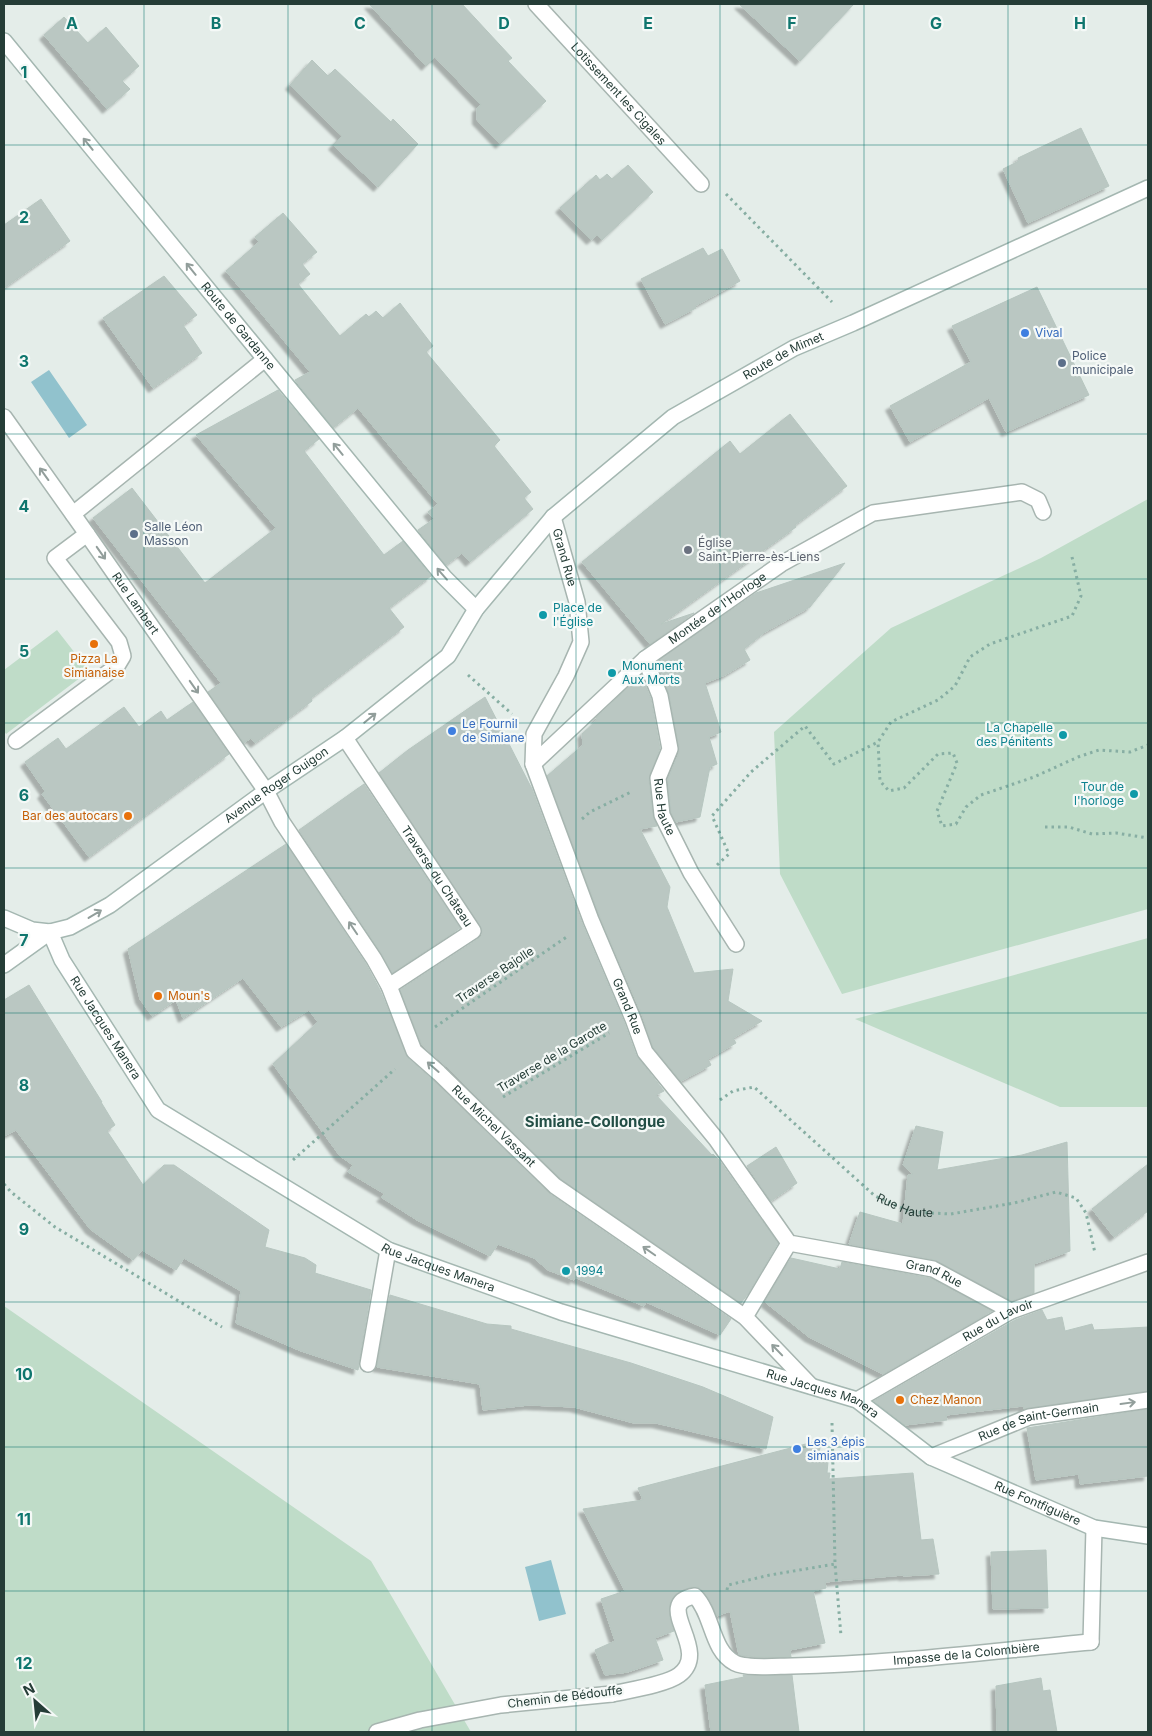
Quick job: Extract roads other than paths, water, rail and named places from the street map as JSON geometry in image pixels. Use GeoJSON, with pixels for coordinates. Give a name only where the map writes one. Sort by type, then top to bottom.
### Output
{"type":"FeatureCollection","features":[{"type":"Feature","properties":{"kind":"street","name":"Lotissement les Cigales"},"geometry":{"type":"LineString","coordinates":[[536,4],[700,184]]}},
{"type":"Feature","properties":{"kind":"street","name":"Route de Gardanne"},"geometry":{"type":"LineString","coordinates":[[4,41],[444,578],[476,609]]}},
{"type":"Feature","properties":{"kind":"street","name":"Route de Mimet"},"geometry":{"type":"LineString","coordinates":[[476,609],[553,517],[673,417],[794,348],[853,324],[1148,188]]}},
{"type":"Feature","properties":{"kind":"street"},"geometry":{"type":"LineString","coordinates":[[73,514],[265,359]]}},
{"type":"Feature","properties":{"kind":"street","name":"Rue Lambert"},"geometry":{"type":"LineString","coordinates":[[4,417],[266,791]]}},
{"type":"Feature","properties":{"kind":"street","name":"Montée de l'Horloge"},"geometry":{"type":"LineString","coordinates":[[533,764],[645,658],[781,564],[873,513],[1022,492],[1038,500],[1043,512]]}},
{"type":"Feature","properties":{"kind":"street","name":"Grand Rue"},"geometry":{"type":"LineString","coordinates":[[553,517],[577,602],[581,642],[566,676],[534,734],[533,764],[591,920],[645,1052],[716,1139],[789,1242],[933,1269],[1012,1311]]}},
{"type":"Feature","properties":{"kind":"street"},"geometry":{"type":"LineString","coordinates":[[16,741],[117,666],[123,656],[119,642],[55,558],[87,534]]}},
{"type":"Feature","properties":{"kind":"street","name":"Avenue Roger Guigon"},"geometry":{"type":"LineString","coordinates":[[50,932],[70,927],[110,905],[266,791],[345,738],[448,656],[476,609]]}},
{"type":"Feature","properties":{"kind":"street","name":"Rue Haute"},"geometry":{"type":"LineString","coordinates":[[645,658],[660,696],[670,749],[658,778],[662,815],[687,864],[736,944]]}},
{"type":"Feature","properties":{"kind":"street","name":"Traverse du Château"},"geometry":{"type":"LineString","coordinates":[[345,738],[473,931],[389,986]]}},
{"type":"Feature","properties":{"kind":"street","name":"Rue Michel Vassant"},"geometry":{"type":"LineString","coordinates":[[266,791],[282,822],[374,959],[389,986],[414,1051],[479,1111],[555,1186],[745,1317],[811,1386]]}},
{"type":"Feature","properties":{"kind":"street"},"geometry":{"type":"LineString","coordinates":[[4,918],[32,930],[50,932]]}},
{"type":"Feature","properties":{"kind":"street"},"geometry":{"type":"LineString","coordinates":[[4,965],[50,932]]}},
{"type":"Feature","properties":{"kind":"street","name":"Rue Jacques Manera"},"geometry":{"type":"LineString","coordinates":[[50,932],[62,960],[158,1110],[388,1250],[561,1312],[857,1400],[931,1457]]}},
{"type":"Feature","properties":{"kind":"street"},"geometry":{"type":"LineString","coordinates":[[745,1317],[789,1242]]}},
{"type":"Feature","properties":{"kind":"street"},"geometry":{"type":"LineString","coordinates":[[368,1364],[388,1250]]}},
{"type":"Feature","properties":{"kind":"street","name":"Rue du Lavoir"},"geometry":{"type":"LineString","coordinates":[[857,1400],[1012,1311],[1148,1262]]}},
{"type":"Feature","properties":{"kind":"street","name":"Rue de Saint-Germain"},"geometry":{"type":"LineString","coordinates":[[931,1457],[1029,1416],[1148,1400]]}},
{"type":"Feature","properties":{"kind":"street","name":"Rue Fontfiguière"},"geometry":{"type":"LineString","coordinates":[[931,1457],[1094,1528],[1148,1536]]}},
{"type":"Feature","properties":{"kind":"street","name":"Impasse de la Colombière"},"geometry":{"type":"LineString","coordinates":[[843,1665],[1091,1642],[1094,1528]]}},
{"type":"Feature","properties":{"kind":"street","name":"Chemin de Bédouffe"},"geometry":{"type":"LineString","coordinates":[[377,1732],[420,1720],[501,1705],[612,1694],[665,1682],[679,1675],[689,1663],[690,1650],[678,1612],[678,1604],[685,1598],[695,1596],[702,1603],[723,1653],[736,1664],[756,1666],[843,1665]]}},
{"type":"Feature","properties":{"kind":"water"},"geometry":{"type":"Polygon","coordinates":[[[49,370],[87,425],[69,438],[31,382],[49,370]]]}},
{"type":"Feature","properties":{"kind":"water"},"geometry":{"type":"Polygon","coordinates":[[[551,1560],[566,1614],[539,1621],[525,1567],[551,1560]]]}},
{"type":"Feature","properties":{"kind":"place","name":"Vival"},"geometry":{"type":"Point","coordinates":[1025,333]}},
{"type":"Feature","properties":{"kind":"place","name":"Police municipale"},"geometry":{"type":"Point","coordinates":[1062,363]}},
{"type":"Feature","properties":{"kind":"place","name":"Salle Léon Masson"},"geometry":{"type":"Point","coordinates":[134,534]}},
{"type":"Feature","properties":{"kind":"place","name":"Église Saint-Pierre-ès-Liens"},"geometry":{"type":"Point","coordinates":[688,550]}},
{"type":"Feature","properties":{"kind":"place","name":"Place de l'Église"},"geometry":{"type":"Point","coordinates":[543,615]}},
{"type":"Feature","properties":{"kind":"place","name":"Pizza La Simianaise"},"geometry":{"type":"Point","coordinates":[94,644]}},
{"type":"Feature","properties":{"kind":"place","name":"Monument Aux Morts"},"geometry":{"type":"Point","coordinates":[612,673]}},
{"type":"Feature","properties":{"kind":"place","name":"Le Fournil de Simiane"},"geometry":{"type":"Point","coordinates":[452,731]}},
{"type":"Feature","properties":{"kind":"place","name":"La Chapelle des Pénitents"},"geometry":{"type":"Point","coordinates":[1063,735]}},
{"type":"Feature","properties":{"kind":"place","name":"Tour de l'horloge"},"geometry":{"type":"Point","coordinates":[1134,794]}},
{"type":"Feature","properties":{"kind":"place","name":"Bar des autocars"},"geometry":{"type":"Point","coordinates":[128,816]}},
{"type":"Feature","properties":{"kind":"place","name":"Moun's"},"geometry":{"type":"Point","coordinates":[158,996]}},
{"type":"Feature","properties":{"kind":"place","name":"1994"},"geometry":{"type":"Point","coordinates":[566,1271]}},
{"type":"Feature","properties":{"kind":"place","name":"Chez Manon"},"geometry":{"type":"Point","coordinates":[900,1400]}},
{"type":"Feature","properties":{"kind":"place","name":"Les 3 épis simianais"},"geometry":{"type":"Point","coordinates":[797,1449]}},
{"type":"Feature","properties":{"kind":"district","name":"Simiane-Collongue"},"geometry":{"type":"Point","coordinates":[595,1122]}}]}
